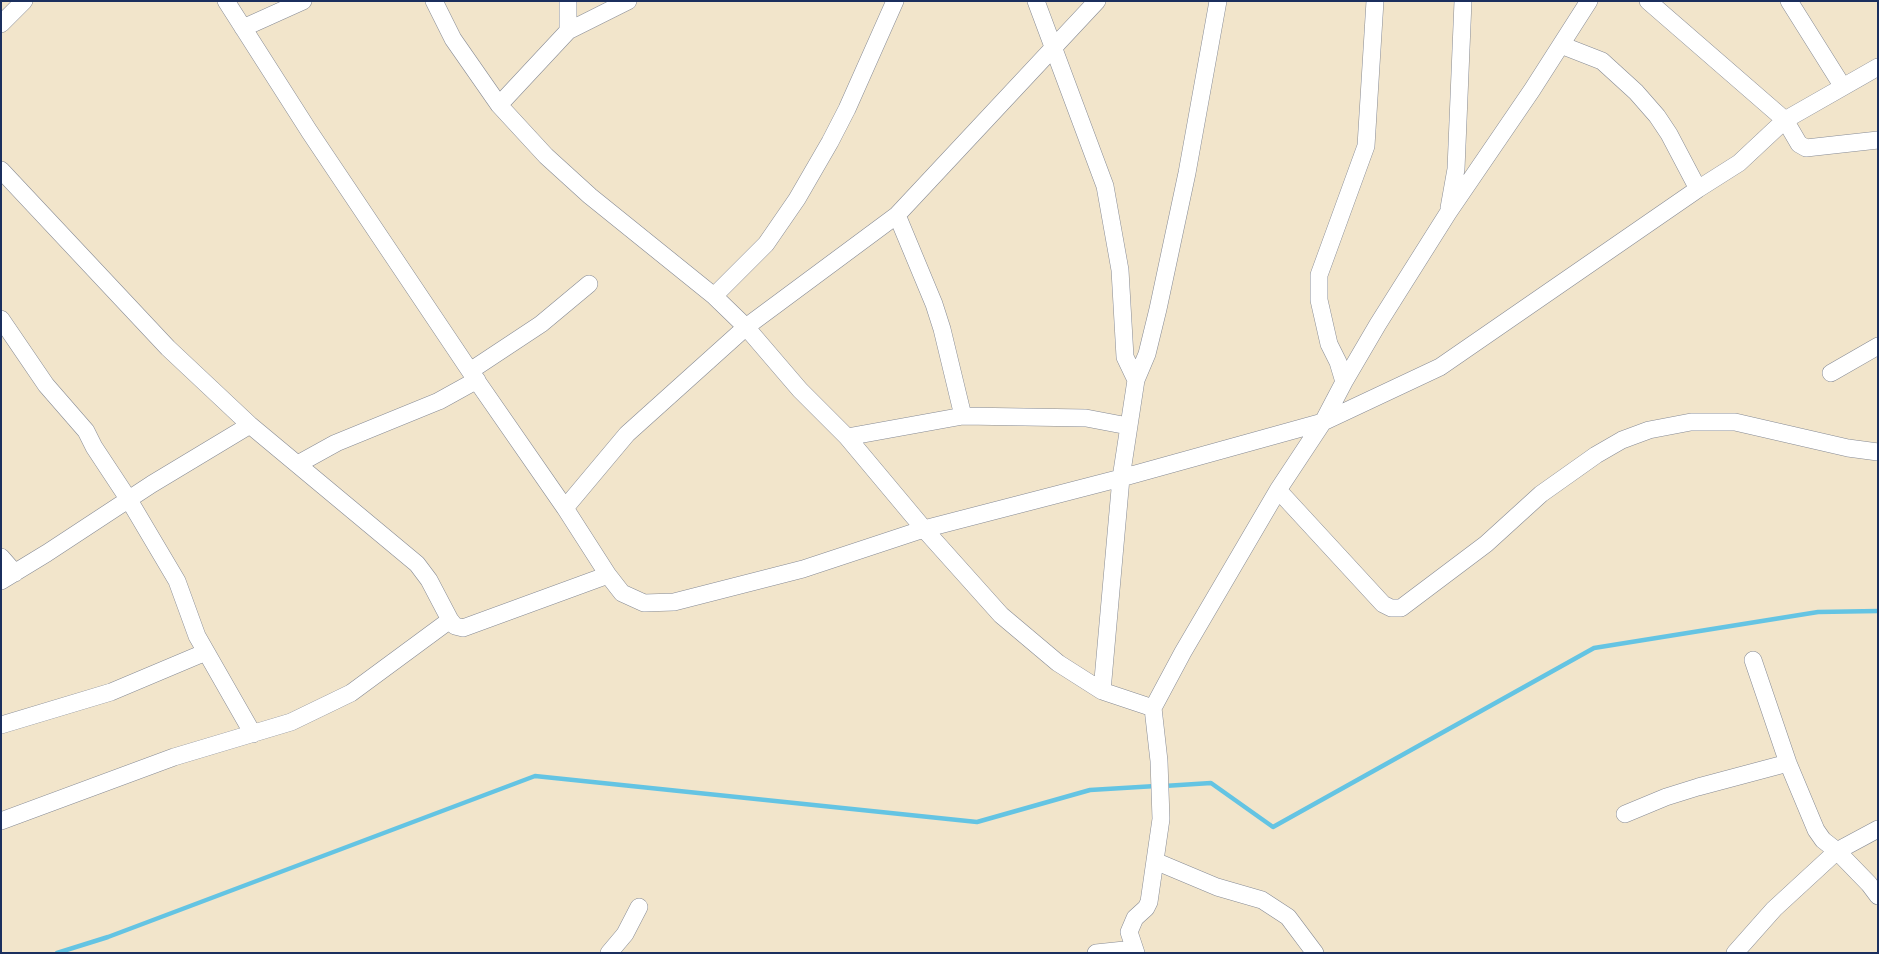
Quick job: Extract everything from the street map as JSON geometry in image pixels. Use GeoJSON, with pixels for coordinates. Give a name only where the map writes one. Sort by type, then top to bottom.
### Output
{"type":"FeatureCollection","features":[{"type":"Feature","properties":{"kind":"street"},"geometry":{"type":"LineString","coordinates":[[1,24],[24,1]]}},
{"type":"Feature","properties":{"kind":"street"},"geometry":{"type":"LineString","coordinates":[[226,1],[309,131],[565,508],[608,574],[622,593],[644,603],[674,602],[803,569],[924,529],[1121,478],[1323,422],[1440,367],[1698,189],[1750,155],[1785,120],[1878,67]]}},
{"type":"Feature","properties":{"kind":"street"},"geometry":{"type":"LineString","coordinates":[[243,28],[303,1]]}},
{"type":"Feature","properties":{"kind":"street"},"geometry":{"type":"LineString","coordinates":[[434,1],[454,39],[499,105],[546,156],[590,196],[714,296],[746,327],[800,390],[847,437],[924,529],[1001,615],[1058,663],[1102,691],[1154,708]]}},
{"type":"Feature","properties":{"kind":"street"},"geometry":{"type":"LineString","coordinates":[[568,1],[568,31]]}},
{"type":"Feature","properties":{"kind":"street"},"geometry":{"type":"LineString","coordinates":[[499,105],[568,31],[628,1]]}},
{"type":"Feature","properties":{"kind":"street"},"geometry":{"type":"LineString","coordinates":[[714,296],[766,244],[796,199],[830,142],[847,109],[895,1]]}},
{"type":"Feature","properties":{"kind":"street"},"geometry":{"type":"LineString","coordinates":[[1036,1],[1104,186],[1120,270],[1125,357],[1136,380]]}},
{"type":"Feature","properties":{"kind":"street"},"geometry":{"type":"LineString","coordinates":[[565,508],[627,434],[746,327],[897,215],[1054,48],[1096,1]]}},
{"type":"Feature","properties":{"kind":"street"},"geometry":{"type":"LineString","coordinates":[[1102,691],[1121,478],[1128,426],[1136,380],[1147,354],[1187,173],[1218,1]]}},
{"type":"Feature","properties":{"kind":"street"},"geometry":{"type":"LineString","coordinates":[[1344,382],[1338,362],[1329,344],[1319,300],[1318,288],[1323,261],[1366,146],[1375,1]]}},
{"type":"Feature","properties":{"kind":"street"},"geometry":{"type":"LineString","coordinates":[[1448,213],[1456,169],[1463,1]]}},
{"type":"Feature","properties":{"kind":"street"},"geometry":{"type":"LineString","coordinates":[[1096,953],[1135,951],[1129,932],[1135,918],[1146,908],[1149,902],[1160,819],[1159,761],[1154,708],[1183,652],[1278,490],[1323,422],[1344,382],[1448,213],[1532,90],[1589,1]]}},
{"type":"Feature","properties":{"kind":"street"},"geometry":{"type":"LineString","coordinates":[[1648,1],[1785,120],[1799,144],[1806,148],[1878,140]]}},
{"type":"Feature","properties":{"kind":"street"},"geometry":{"type":"LineString","coordinates":[[1789,1],[1843,87]]}},
{"type":"Feature","properties":{"kind":"street"},"geometry":{"type":"LineString","coordinates":[[1560,45],[1602,61],[1636,92],[1657,116],[1669,134],[1698,189]]}},
{"type":"Feature","properties":{"kind":"street"},"geometry":{"type":"LineString","coordinates":[[1,170],[168,348],[250,425],[417,564],[429,580],[450,620],[455,626],[463,628],[608,574]]}},
{"type":"Feature","properties":{"kind":"street"},"geometry":{"type":"LineString","coordinates":[[897,215],[936,310],[964,416]]}},
{"type":"Feature","properties":{"kind":"street"},"geometry":{"type":"LineString","coordinates":[[298,464],[336,443],[439,401],[541,324],[589,284]]}},
{"type":"Feature","properties":{"kind":"street"},"geometry":{"type":"LineString","coordinates":[[1,319],[46,385],[86,431],[94,447],[130,500],[177,581],[197,636],[253,734]]}},
{"type":"Feature","properties":{"kind":"street"},"geometry":{"type":"LineString","coordinates":[[1831,373],[1878,346]]}},
{"type":"Feature","properties":{"kind":"street"},"geometry":{"type":"LineString","coordinates":[[847,437],[964,416],[1049,419],[1086,418],[1128,426]]}},
{"type":"Feature","properties":{"kind":"street"},"geometry":{"type":"LineString","coordinates":[[1278,490],[1383,604],[1391,608],[1401,608],[1486,544],[1541,494],[1596,455],[1622,440],[1649,430],[1692,422],[1735,422],[1848,448],[1878,452]]}},
{"type":"Feature","properties":{"kind":"street"},"geometry":{"type":"LineString","coordinates":[[1,557],[8,577],[130,500],[152,484],[250,425]]}},
{"type":"Feature","properties":{"kind":"street"},"geometry":{"type":"LineString","coordinates":[[1,821],[174,757],[291,722],[351,693],[450,620]]}},
{"type":"Feature","properties":{"kind":"street"},"geometry":{"type":"LineString","coordinates":[[1,725],[111,692],[206,652]]}},
{"type":"Feature","properties":{"kind":"street"},"geometry":{"type":"LineString","coordinates":[[1753,660],[1788,763],[1816,830],[1823,840],[1837,851],[1869,884],[1878,896]]}},
{"type":"Feature","properties":{"kind":"street"},"geometry":{"type":"LineString","coordinates":[[1625,814],[1666,797],[1788,763]]}},
{"type":"Feature","properties":{"kind":"street"},"geometry":{"type":"LineString","coordinates":[[1738,952],[1774,909],[1837,851],[1878,829]]}},
{"type":"Feature","properties":{"kind":"street"},"geometry":{"type":"LineString","coordinates":[[1155,861],[1217,887],[1262,900],[1288,917],[1315,953]]}},
{"type":"Feature","properties":{"kind":"street"},"geometry":{"type":"LineString","coordinates":[[609,953],[625,934],[639,907]]}},
{"type":"Feature","properties":{"kind":"waterway"},"geometry":{"type":"LineString","coordinates":[[1164,786],[1211,783],[1273,827],[1594,648],[1818,612],[1878,611]]}},
{"type":"Feature","properties":{"kind":"waterway"},"geometry":{"type":"LineString","coordinates":[[57,953],[108,937],[535,776],[977,822],[1090,790],[1156,786]]}}]}
